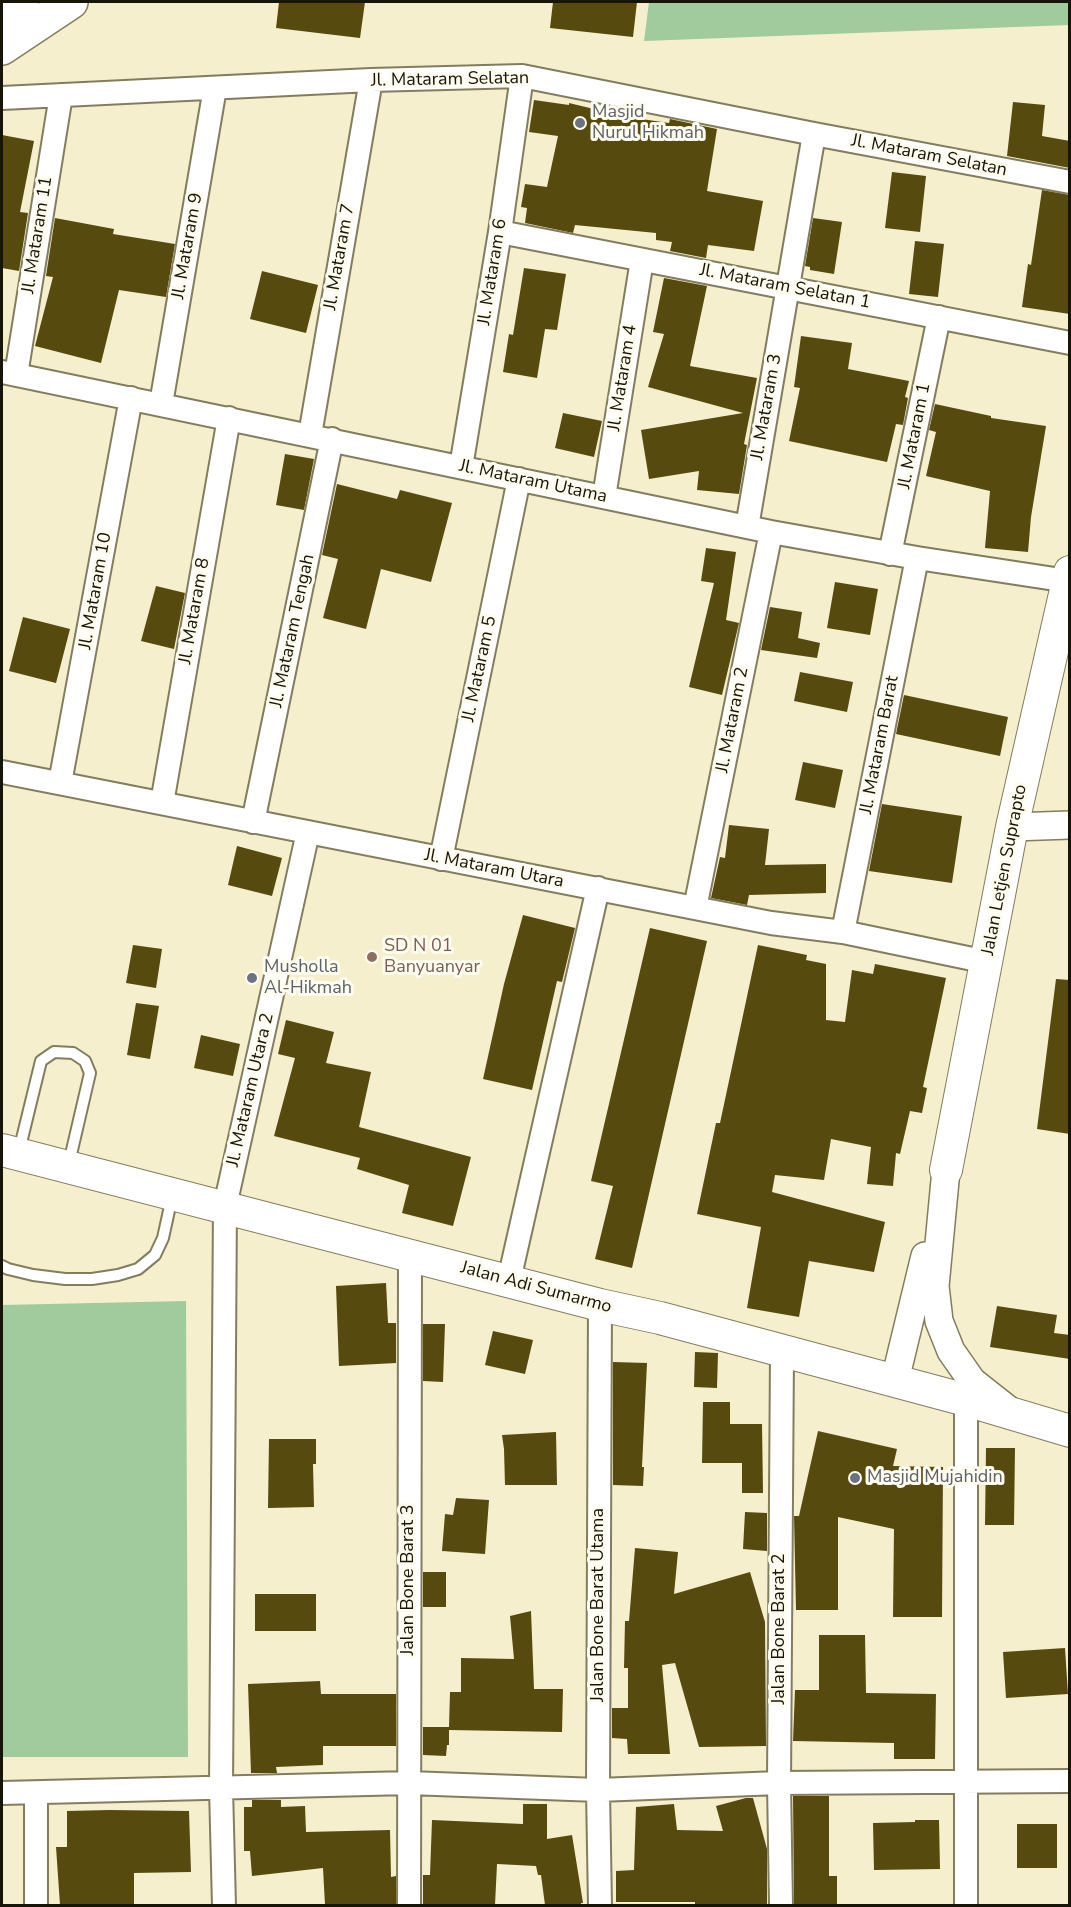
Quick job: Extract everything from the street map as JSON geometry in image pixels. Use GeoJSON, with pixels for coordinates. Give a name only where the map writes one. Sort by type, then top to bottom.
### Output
{"type":"FeatureCollection","features":[{"type":"Feature","properties":{"kind":"highway"},"geometry":{"type":"LineString","coordinates":[[2,15],[22,2]]}},
{"type":"Feature","properties":{"kind":"highway"},"geometry":{"type":"LineString","coordinates":[[2,48],[71,2]]}},
{"type":"Feature","properties":{"kind":"main road","name":"Jalan Letjen Suprapto"},"geometry":{"type":"LineString","coordinates":[[946,1170],[1012,827],[1069,576]]}},
{"type":"Feature","properties":{"kind":"main road","name":"Jalan Adi Sumarmo"},"geometry":{"type":"LineString","coordinates":[[10,1152],[600,1305],[660,1318],[895,1380],[1070,1431]]}},
{"type":"Feature","properties":{"kind":"street","name":"Jl. Mataram Selatan"},"geometry":{"type":"LineString","coordinates":[[2,98],[371,80],[522,76],[1070,182]]}},
{"type":"Feature","properties":{"kind":"street","name":"Jl. Mataram 6"},"geometry":{"type":"LineString","coordinates":[[461,467],[500,232],[522,76]]}},
{"type":"Feature","properties":{"kind":"street","name":"Jl. Mataram 7"},"geometry":{"type":"LineString","coordinates":[[310,435],[371,80]]}},
{"type":"Feature","properties":{"kind":"street","name":"Jl. Mataram 9"},"geometry":{"type":"LineString","coordinates":[[161,404],[215,88]]}},
{"type":"Feature","properties":{"kind":"street","name":"Jl. Mataram 11"},"geometry":{"type":"LineString","coordinates":[[9,373],[61,95]]}},
{"type":"Feature","properties":{"kind":"street","name":"Jl. Mataram 3"},"geometry":{"type":"LineString","coordinates":[[747,527],[814,134]]}},
{"type":"Feature","properties":{"kind":"street","name":"Jl. Mataram Selatan 1"},"geometry":{"type":"LineString","coordinates":[[500,232],[1070,343]]}},
{"type":"Feature","properties":{"kind":"street","name":"Jl. Mataram 4"},"geometry":{"type":"LineString","coordinates":[[604,497],[642,260]]}},
{"type":"Feature","properties":{"kind":"street","name":"Jl. Mataram 1"},"geometry":{"type":"LineString","coordinates":[[890,554],[939,317]]}},
{"type":"Feature","properties":{"kind":"street","name":"Jl. Mataram Utama"},"geometry":{"type":"LineString","coordinates":[[9,373],[771,532],[916,558],[1069,576]]}},
{"type":"Feature","properties":{"kind":"street","name":"Jl. Mataram 10"},"geometry":{"type":"LineString","coordinates":[[60,783],[131,398]]}},
{"type":"Feature","properties":{"kind":"street","name":"Jl. Mataram 8"},"geometry":{"type":"LineString","coordinates":[[162,803],[229,418]]}},
{"type":"Feature","properties":{"kind":"street","name":"Jl. Mataram Tengah"},"geometry":{"type":"LineString","coordinates":[[253,822],[332,439]]}},
{"type":"Feature","properties":{"kind":"street","name":"Jl. Mataram 5"},"geometry":{"type":"LineString","coordinates":[[441,859],[519,479]]}},
{"type":"Feature","properties":{"kind":"street","name":"Jl. Mataram 2"},"geometry":{"type":"LineString","coordinates":[[695,908],[771,532]]}},
{"type":"Feature","properties":{"kind":"street","name":"Jl. Mataram Barat"},"geometry":{"type":"LineString","coordinates":[[843,932],[916,558]]}},
{"type":"Feature","properties":{"kind":"street","name":"Jl. Mataram Utara"},"geometry":{"type":"LineString","coordinates":[[2,771],[771,923],[843,932],[987,962]]}},
{"type":"Feature","properties":{"kind":"street"},"geometry":{"type":"LineString","coordinates":[[1012,827],[1070,825]]}},
{"type":"Feature","properties":{"kind":"street","name":"Jl. Mataram Utara 2"},"geometry":{"type":"LineString","coordinates":[[224,1905],[221,1788],[225,1206],[308,832]]}},
{"type":"Feature","properties":{"kind":"street"},"geometry":{"type":"LineString","coordinates":[[509,1280],[598,888]]}},
{"type":"Feature","properties":{"kind":"street"},"geometry":{"type":"LineString","coordinates":[[895,1380],[946,1170]]}},
{"type":"Feature","properties":{"kind":"street"},"geometry":{"type":"LineString","coordinates":[[946,1170],[935,1287],[939,1321],[951,1351],[972,1381],[1013,1414]]}},
{"type":"Feature","properties":{"kind":"street","name":"Jalan Bone Barat 3"},"geometry":{"type":"LineString","coordinates":[[409,1905],[410,1255]]}},
{"type":"Feature","properties":{"kind":"street","name":"Jalan Bone Barat Utama"},"geometry":{"type":"LineString","coordinates":[[600,1305],[598,1790],[600,1905]]}},
{"type":"Feature","properties":{"kind":"street","name":"Jalan Bone Barat 2"},"geometry":{"type":"LineString","coordinates":[[781,1905],[779,1783],[782,1352]]}},
{"type":"Feature","properties":{"kind":"street"},"geometry":{"type":"LineString","coordinates":[[966,1400],[966,1905]]}},
{"type":"Feature","properties":{"kind":"street"},"geometry":{"type":"LineString","coordinates":[[2,1793],[409,1783],[598,1790],[779,1783],[1070,1781]]}},
{"type":"Feature","properties":{"kind":"street"},"geometry":{"type":"LineString","coordinates":[[36,1793],[36,1905]]}},
{"type":"Feature","properties":{"kind":"lane"},"geometry":{"type":"LineString","coordinates":[[10,1152],[41,1061],[54,1052],[73,1053],[85,1061],[90,1073],[69,1167]]}},
{"type":"Feature","properties":{"kind":"lane"},"geometry":{"type":"LineString","coordinates":[[2,1266],[25,1273],[64,1279],[92,1279],[138,1269],[155,1255],[163,1238],[173,1193]]}},
{"type":"Feature","properties":{"kind":"green space"},"geometry":{"type":"Polygon","coordinates":[[[649,2],[1069,2],[1069,25],[644,41],[649,2]]]}},
{"type":"Feature","properties":{"kind":"green space"},"geometry":{"type":"Polygon","coordinates":[[[186,1301],[188,1757],[2,1757],[2,1305],[186,1301]]]}},
{"type":"Feature","properties":{"kind":"building"},"geometry":{"type":"Polygon","coordinates":[[[279,2],[365,2],[360,38],[276,28],[279,2]]]}},
{"type":"Feature","properties":{"kind":"building"},"geometry":{"type":"Polygon","coordinates":[[[553,2],[637,2],[633,37],[550,28],[553,2]]]}},
{"type":"Feature","properties":{"kind":"building"},"geometry":{"type":"Polygon","coordinates":[[[534,100],[569,105],[569,103],[594,109],[593,112],[669,123],[670,119],[717,129],[707,191],[763,201],[754,251],[708,245],[706,258],[670,251],[672,242],[656,240],[656,233],[575,225],[573,233],[525,223],[527,208],[521,207],[525,184],[547,187],[558,136],[529,132],[534,100]]]}},
{"type":"Feature","properties":{"kind":"building"},"geometry":{"type":"Polygon","coordinates":[[[1013,102],[1045,105],[1042,136],[1070,141],[1070,168],[1007,156],[1013,102]]]}},
{"type":"Feature","properties":{"kind":"building"},"geometry":{"type":"Polygon","coordinates":[[[2,135],[34,141],[20,212],[28,213],[19,271],[2,268],[2,135]]]}},
{"type":"Feature","properties":{"kind":"building"},"geometry":{"type":"Polygon","coordinates":[[[892,172],[926,176],[920,232],[885,228],[892,172]]]}},
{"type":"Feature","properties":{"kind":"building"},"geometry":{"type":"Polygon","coordinates":[[[1042,190],[1070,195],[1070,314],[1022,307],[1042,190]]]}},
{"type":"Feature","properties":{"kind":"building"},"geometry":{"type":"Polygon","coordinates":[[[55,218],[114,229],[113,234],[175,244],[166,297],[119,290],[101,363],[35,346],[53,277],[46,276],[55,218]]]}},
{"type":"Feature","properties":{"kind":"building"},"geometry":{"type":"Polygon","coordinates":[[[813,218],[842,222],[834,274],[810,270],[810,267],[805,266],[813,218]]]}},
{"type":"Feature","properties":{"kind":"building"},"geometry":{"type":"Polygon","coordinates":[[[915,241],[944,244],[938,297],[909,294],[915,241]]]}},
{"type":"Feature","properties":{"kind":"building"},"geometry":{"type":"Polygon","coordinates":[[[524,268],[566,274],[557,330],[545,329],[537,378],[503,372],[509,334],[513,335],[524,268]]]}},
{"type":"Feature","properties":{"kind":"building"},"geometry":{"type":"Polygon","coordinates":[[[262,271],[318,285],[306,333],[250,319],[262,271]]]}},
{"type":"Feature","properties":{"kind":"building"},"geometry":{"type":"Polygon","coordinates":[[[664,278],[707,286],[690,366],[757,378],[744,444],[747,445],[739,494],[697,490],[699,471],[649,479],[641,430],[743,413],[648,387],[664,334],[653,332],[664,278]]]}},
{"type":"Feature","properties":{"kind":"building"},"geometry":{"type":"Polygon","coordinates":[[[801,336],[852,343],[848,369],[909,381],[905,397],[908,398],[903,425],[896,424],[887,462],[789,441],[800,388],[794,387],[801,336]]]}},
{"type":"Feature","properties":{"kind":"building"},"geometry":{"type":"Polygon","coordinates":[[[935,404],[991,416],[991,418],[1046,426],[1031,517],[1028,552],[985,548],[990,491],[926,476],[936,432],[929,430],[935,404]]]}},
{"type":"Feature","properties":{"kind":"building"},"geometry":{"type":"Polygon","coordinates":[[[563,413],[602,421],[594,457],[555,448],[563,413]]]}},
{"type":"Feature","properties":{"kind":"building"},"geometry":{"type":"Polygon","coordinates":[[[285,454],[314,459],[304,510],[276,505],[285,454]]]}},
{"type":"Feature","properties":{"kind":"building"},"geometry":{"type":"Polygon","coordinates":[[[337,484],[397,499],[400,490],[452,503],[431,582],[381,569],[366,629],[323,618],[338,559],[322,555],[337,484]]]}},
{"type":"Feature","properties":{"kind":"building"},"geometry":{"type":"Polygon","coordinates":[[[706,548],[736,552],[726,620],[739,623],[722,695],[689,687],[714,583],[701,581],[706,548]]]}},
{"type":"Feature","properties":{"kind":"building"},"geometry":{"type":"Polygon","coordinates":[[[835,582],[878,589],[870,635],[827,628],[835,582]]]}},
{"type":"Feature","properties":{"kind":"building"},"geometry":{"type":"Polygon","coordinates":[[[156,586],[185,593],[174,649],[141,641],[156,586]]]}},
{"type":"Feature","properties":{"kind":"building"},"geometry":{"type":"Polygon","coordinates":[[[770,607],[802,612],[798,638],[820,643],[817,658],[761,650],[770,607]]]}},
{"type":"Feature","properties":{"kind":"building"},"geometry":{"type":"Polygon","coordinates":[[[23,617],[70,629],[56,683],[9,671],[23,617]]]}},
{"type":"Feature","properties":{"kind":"building"},"geometry":{"type":"Polygon","coordinates":[[[800,672],[853,682],[847,712],[794,701],[800,672]]]}},
{"type":"Feature","properties":{"kind":"building"},"geometry":{"type":"Polygon","coordinates":[[[904,695],[1008,717],[1000,756],[896,734],[904,695]]]}},
{"type":"Feature","properties":{"kind":"building"},"geometry":{"type":"Polygon","coordinates":[[[803,762],[843,770],[835,808],[795,800],[803,762]]]}},
{"type":"Feature","properties":{"kind":"building"},"geometry":{"type":"Polygon","coordinates":[[[882,804],[962,816],[952,883],[869,871],[882,804]]]}},
{"type":"Feature","properties":{"kind":"building"},"geometry":{"type":"Polygon","coordinates":[[[729,825],[769,829],[765,865],[826,864],[826,893],[749,895],[747,905],[711,898],[720,857],[725,858],[729,825]]]}},
{"type":"Feature","properties":{"kind":"building"},"geometry":{"type":"Polygon","coordinates":[[[237,846],[282,858],[272,896],[228,885],[237,846]]]}},
{"type":"Feature","properties":{"kind":"building"},"geometry":{"type":"Polygon","coordinates":[[[523,915],[575,928],[562,982],[557,981],[532,1090],[483,1079],[504,984],[523,915]]]}},
{"type":"Feature","properties":{"kind":"building"},"geometry":{"type":"Polygon","coordinates":[[[650,928],[707,941],[632,1268],[595,1259],[613,1186],[591,1181],[650,928]]]}},
{"type":"Feature","properties":{"kind":"building"},"geometry":{"type":"Polygon","coordinates":[[[133,945],[162,949],[156,988],[126,983],[133,945]]]}},
{"type":"Feature","properties":{"kind":"building"},"geometry":{"type":"Polygon","coordinates":[[[758,945],[807,955],[806,960],[826,964],[826,1020],[845,1022],[852,970],[873,974],[875,964],[946,978],[923,1087],[927,1088],[922,1113],[910,1111],[900,1154],[896,1153],[893,1186],[867,1184],[871,1147],[831,1139],[824,1180],[775,1175],[772,1192],[885,1222],[874,1272],[809,1261],[799,1317],[747,1308],[761,1227],[697,1214],[716,1123],[720,1123],[758,945]]]}},
{"type":"Feature","properties":{"kind":"building"},"geometry":{"type":"Polygon","coordinates":[[[1056,979],[1070,980],[1070,1134],[1037,1129],[1056,979]]]}},
{"type":"Feature","properties":{"kind":"building"},"geometry":{"type":"Polygon","coordinates":[[[136,1003],[159,1006],[150,1059],[127,1055],[136,1003]]]}},
{"type":"Feature","properties":{"kind":"building"},"geometry":{"type":"Polygon","coordinates":[[[286,1020],[334,1032],[326,1063],[371,1072],[359,1127],[471,1157],[453,1226],[402,1213],[409,1185],[357,1169],[360,1158],[274,1136],[295,1058],[278,1054],[286,1020]]]}},
{"type":"Feature","properties":{"kind":"building"},"geometry":{"type":"Polygon","coordinates":[[[201,1035],[240,1044],[233,1076],[194,1068],[201,1035]]]}},
{"type":"Feature","properties":{"kind":"building"},"geometry":{"type":"Polygon","coordinates":[[[386,1283],[388,1323],[396,1323],[396,1363],[339,1366],[336,1286],[386,1283]]]}},
{"type":"Feature","properties":{"kind":"building"},"geometry":{"type":"Polygon","coordinates":[[[997,1306],[1057,1315],[1054,1333],[1070,1335],[1070,1359],[990,1347],[997,1306]]]}},
{"type":"Feature","properties":{"kind":"building"},"geometry":{"type":"Polygon","coordinates":[[[423,1324],[445,1324],[443,1382],[423,1381],[423,1324]]]}},
{"type":"Feature","properties":{"kind":"building"},"geometry":{"type":"Polygon","coordinates":[[[493,1331],[533,1340],[525,1374],[485,1365],[493,1331]]]}},
{"type":"Feature","properties":{"kind":"building"},"geometry":{"type":"Polygon","coordinates":[[[695,1352],[718,1353],[717,1388],[694,1387],[695,1352]]]}},
{"type":"Feature","properties":{"kind":"building"},"geometry":{"type":"Polygon","coordinates":[[[613,1362],[647,1363],[643,1486],[613,1485],[613,1362]]]}},
{"type":"Feature","properties":{"kind":"building"},"geometry":{"type":"Polygon","coordinates":[[[703,1402],[730,1402],[730,1424],[762,1424],[763,1493],[742,1493],[742,1463],[702,1463],[703,1402]]]}},
{"type":"Feature","properties":{"kind":"building"},"geometry":{"type":"Polygon","coordinates":[[[818,1431],[897,1449],[893,1466],[943,1467],[942,1617],[893,1617],[894,1529],[838,1517],[838,1610],[796,1610],[794,1516],[799,1516],[818,1431]]]}},
{"type":"Feature","properties":{"kind":"building"},"geometry":{"type":"Polygon","coordinates":[[[556,1432],[557,1485],[505,1485],[502,1435],[556,1432]]]}},
{"type":"Feature","properties":{"kind":"building"},"geometry":{"type":"Polygon","coordinates":[[[269,1439],[316,1439],[316,1464],[313,1464],[314,1507],[268,1508],[269,1439]]]}},
{"type":"Feature","properties":{"kind":"building"},"geometry":{"type":"Polygon","coordinates":[[[986,1448],[1015,1448],[1014,1525],[985,1525],[986,1448]]]}},
{"type":"Feature","properties":{"kind":"building"},"geometry":{"type":"Polygon","coordinates":[[[456,1498],[489,1500],[485,1554],[442,1551],[445,1514],[453,1515],[456,1498]]]}},
{"type":"Feature","properties":{"kind":"building"},"geometry":{"type":"Polygon","coordinates":[[[745,1512],[767,1513],[767,1551],[743,1549],[745,1512]]]}},
{"type":"Feature","properties":{"kind":"building"},"geometry":{"type":"Polygon","coordinates":[[[635,1548],[678,1552],[674,1594],[750,1572],[765,1622],[766,1746],[699,1747],[675,1663],[662,1665],[670,1754],[628,1754],[627,1739],[612,1738],[612,1708],[628,1708],[628,1668],[624,1668],[625,1621],[629,1621],[635,1548]]]}},
{"type":"Feature","properties":{"kind":"building"},"geometry":{"type":"Polygon","coordinates":[[[423,1572],[446,1572],[446,1607],[423,1607],[423,1572]]]}},
{"type":"Feature","properties":{"kind":"building"},"geometry":{"type":"Polygon","coordinates":[[[255,1594],[316,1594],[316,1631],[255,1631],[255,1594]]]}},
{"type":"Feature","properties":{"kind":"building"},"geometry":{"type":"Polygon","coordinates":[[[531,1611],[534,1689],[563,1689],[562,1732],[449,1730],[446,1756],[423,1755],[423,1727],[449,1727],[450,1692],[461,1692],[461,1658],[514,1659],[510,1616],[531,1611]]]}},
{"type":"Feature","properties":{"kind":"building"},"geometry":{"type":"Polygon","coordinates":[[[819,1635],[865,1635],[866,1693],[936,1694],[935,1759],[894,1759],[894,1743],[793,1741],[795,1690],[819,1690],[819,1635]]]}},
{"type":"Feature","properties":{"kind":"building"},"geometry":{"type":"Polygon","coordinates":[[[1065,1648],[1068,1694],[1006,1698],[1003,1652],[1065,1648]]]}},
{"type":"Feature","properties":{"kind":"building"},"geometry":{"type":"Polygon","coordinates":[[[320,1681],[321,1694],[396,1694],[396,1746],[323,1746],[323,1765],[276,1767],[277,1773],[251,1773],[248,1684],[320,1681]]]}},
{"type":"Feature","properties":{"kind":"building"},"geometry":{"type":"Polygon","coordinates":[[[793,1796],[829,1796],[829,1876],[837,1876],[837,1905],[794,1905],[793,1796]]]}},
{"type":"Feature","properties":{"kind":"building"},"geometry":{"type":"Polygon","coordinates":[[[753,1798],[767,1849],[767,1905],[616,1902],[616,1871],[634,1870],[636,1807],[674,1804],[677,1830],[723,1831],[716,1806],[753,1798]]]}},
{"type":"Feature","properties":{"kind":"building"},"geometry":{"type":"Polygon","coordinates":[[[252,1800],[281,1800],[281,1807],[305,1806],[306,1832],[390,1830],[391,1877],[396,1876],[396,1905],[325,1905],[323,1868],[252,1876],[250,1851],[244,1851],[244,1807],[252,1807],[252,1800]]]}},
{"type":"Feature","properties":{"kind":"building"},"geometry":{"type":"Polygon","coordinates":[[[523,1804],[547,1804],[547,1839],[572,1835],[583,1903],[581,1905],[545,1905],[541,1875],[538,1875],[536,1866],[497,1864],[495,1905],[423,1905],[423,1875],[430,1875],[432,1820],[523,1824],[523,1804]]]}},
{"type":"Feature","properties":{"kind":"building"},"geometry":{"type":"Polygon","coordinates":[[[67,1811],[189,1811],[191,1872],[134,1873],[134,1905],[60,1905],[56,1847],[67,1847],[67,1811]]]}},
{"type":"Feature","properties":{"kind":"building"},"geometry":{"type":"Polygon","coordinates":[[[915,1820],[939,1820],[940,1869],[874,1870],[873,1823],[915,1822],[915,1820]]]}},
{"type":"Feature","properties":{"kind":"building"},"geometry":{"type":"Polygon","coordinates":[[[1017,1824],[1057,1824],[1057,1868],[1017,1868],[1017,1824]]]}},
{"type":"Feature","properties":{"kind":"place","name":"Masjid Nurul Hikmah"},"geometry":{"type":"Point","coordinates":[580,123]}},
{"type":"Feature","properties":{"kind":"place","name":"SD N 01 Banyuanyar"},"geometry":{"type":"Point","coordinates":[372,957]}},
{"type":"Feature","properties":{"kind":"place","name":"Musholla Al-Hikmah"},"geometry":{"type":"Point","coordinates":[252,978]}},
{"type":"Feature","properties":{"kind":"place","name":"Masjid Mujahidin"},"geometry":{"type":"Point","coordinates":[855,1478]}}]}
